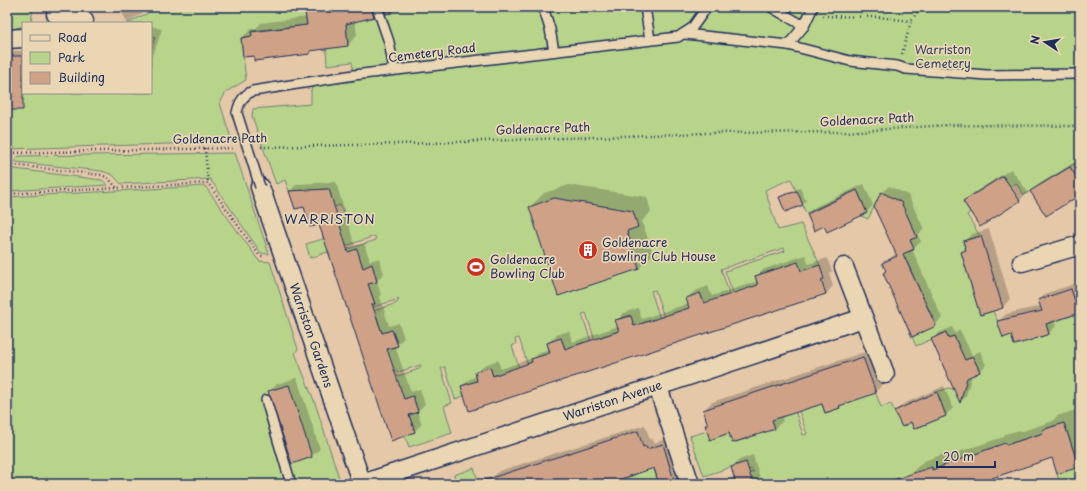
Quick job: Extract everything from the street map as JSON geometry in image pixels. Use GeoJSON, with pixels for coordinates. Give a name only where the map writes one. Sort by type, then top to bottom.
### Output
{"type":"FeatureCollection","features":[{"type":"Feature","properties":{"kind":"street"},"geometry":{"type":"LineString","coordinates":[[55,15],[84,21]]}},
{"type":"Feature","properties":{"kind":"street"},"geometry":{"type":"LineString","coordinates":[[7,39],[22,38]]}},
{"type":"Feature","properties":{"kind":"street","name":"Warriston Gardens"},"geometry":{"type":"LineString","coordinates":[[260,186],[362,484]]}},
{"type":"Feature","properties":{"kind":"street"},"geometry":{"type":"LineString","coordinates":[[1022,262],[1080,245]]}},
{"type":"Feature","properties":{"kind":"street"},"geometry":{"type":"LineString","coordinates":[[844,267],[885,374]]}},
{"type":"Feature","properties":{"kind":"street","name":"Warriston Avenue"},"geometry":{"type":"LineString","coordinates":[[362,484],[864,318]]}},
{"type":"Feature","properties":{"kind":"street"},"geometry":{"type":"LineString","coordinates":[[658,387],[690,484]]}},
{"type":"Feature","properties":{"kind":"lane"},"geometry":{"type":"LineString","coordinates":[[377,7],[390,42],[394,70]]}},
{"type":"Feature","properties":{"kind":"lane"},"geometry":{"type":"LineString","coordinates":[[543,7],[550,29],[554,51]]}},
{"type":"Feature","properties":{"kind":"lane"},"geometry":{"type":"LineString","coordinates":[[645,7],[650,40]]}},
{"type":"Feature","properties":{"kind":"lane"},"geometry":{"type":"LineString","coordinates":[[685,34],[692,28],[708,7]]}},
{"type":"Feature","properties":{"kind":"lane"},"geometry":{"type":"LineString","coordinates":[[771,7],[804,26]]}},
{"type":"Feature","properties":{"kind":"lane"},"geometry":{"type":"LineString","coordinates":[[788,45],[804,26],[812,11]]}},
{"type":"Feature","properties":{"kind":"lane","name":"Cemetery Road"},"geometry":{"type":"LineString","coordinates":[[260,186],[237,113],[239,104],[243,97],[253,91],[332,78],[678,37],[685,34],[788,45],[850,61],[906,68],[987,75],[1080,74]]}},
{"type":"Feature","properties":{"kind":"lane"},"geometry":{"type":"LineString","coordinates":[[266,400],[291,484]]}},
{"type":"Feature","properties":{"kind":"path"},"geometry":{"type":"LineString","coordinates":[[897,66],[903,52],[911,21],[921,7]]}},
{"type":"Feature","properties":{"kind":"path"},"geometry":{"type":"LineString","coordinates":[[812,11],[878,16],[911,21]]}},
{"type":"Feature","properties":{"kind":"path","name":"Goldenacre Path"},"geometry":{"type":"LineString","coordinates":[[260,147],[401,144],[690,133],[845,132],[947,126],[1080,126]]}},
{"type":"Feature","properties":{"kind":"path"},"geometry":{"type":"LineString","coordinates":[[205,148],[208,183],[259,255],[265,257],[284,258]]}},
{"type":"Feature","properties":{"kind":"path","name":"Goldenacre Path"},"geometry":{"type":"LineString","coordinates":[[7,153],[236,148]]}},
{"type":"Feature","properties":{"kind":"path"},"geometry":{"type":"LineString","coordinates":[[7,159],[14,165],[102,175],[109,179],[117,188]]}},
{"type":"Feature","properties":{"kind":"path"},"geometry":{"type":"LineString","coordinates":[[7,194],[208,183]]}},
{"type":"Feature","properties":{"kind":"green space"},"geometry":{"type":"Polygon","coordinates":[[[7,7],[33,7],[31,22],[22,22],[22,26],[7,31],[7,7]]]}},
{"type":"Feature","properties":{"kind":"green space"},"geometry":{"type":"Polygon","coordinates":[[[148,7],[344,7],[305,12],[307,25],[251,31],[252,36],[241,38],[246,80],[226,92],[220,103],[232,142],[7,149],[7,86],[22,93],[22,94],[152,94],[152,48],[155,37],[152,36],[152,22],[129,22],[150,12],[148,7]]]}},
{"type":"Feature","properties":{"kind":"green space","name":"Warriston Cemetery"},"geometry":{"type":"Polygon","coordinates":[[[344,7],[360,7],[364,20],[375,17],[372,7],[1080,7],[1080,169],[1076,163],[1024,195],[1016,183],[1010,187],[1003,176],[963,201],[970,212],[967,215],[980,236],[963,241],[966,250],[961,252],[980,315],[993,311],[998,321],[1010,334],[1015,345],[1049,334],[1046,324],[1077,314],[1080,324],[1080,484],[1060,484],[1057,474],[1079,467],[1064,423],[1042,430],[1043,433],[1006,445],[1005,444],[932,470],[932,468],[911,484],[756,484],[750,478],[744,484],[720,483],[753,472],[752,469],[748,470],[746,462],[704,476],[690,436],[707,431],[710,439],[729,433],[733,443],[749,438],[746,428],[766,421],[769,431],[775,429],[772,420],[791,398],[803,435],[807,434],[794,397],[822,404],[825,413],[840,408],[837,399],[873,386],[881,407],[891,404],[902,426],[911,422],[914,429],[946,416],[937,392],[949,388],[963,392],[969,369],[972,376],[980,372],[973,357],[965,360],[954,336],[948,338],[946,333],[916,346],[912,337],[936,325],[907,262],[899,255],[914,250],[910,240],[917,237],[901,203],[881,193],[868,219],[861,216],[863,203],[857,190],[806,213],[791,179],[765,190],[778,230],[801,224],[820,265],[765,283],[762,274],[755,276],[758,285],[738,307],[725,271],[785,251],[784,248],[721,269],[734,308],[704,303],[700,293],[689,308],[670,314],[674,328],[668,330],[655,290],[651,291],[664,331],[658,333],[654,319],[634,326],[630,315],[616,320],[619,331],[600,337],[605,351],[599,353],[586,313],[582,314],[595,354],[589,356],[584,342],[565,349],[561,338],[547,343],[550,353],[536,373],[531,375],[519,338],[515,339],[516,344],[512,346],[522,377],[510,370],[493,376],[490,367],[475,372],[477,381],[461,386],[464,396],[455,399],[445,367],[441,368],[452,403],[444,406],[452,433],[409,447],[405,436],[415,432],[409,415],[418,412],[413,396],[404,399],[386,380],[419,369],[421,365],[385,376],[387,349],[398,346],[392,330],[382,333],[377,317],[366,320],[364,314],[397,303],[399,299],[364,310],[363,307],[375,304],[368,284],[377,281],[372,265],[363,268],[357,250],[346,253],[345,250],[376,240],[375,236],[310,258],[306,244],[323,239],[323,236],[341,230],[338,217],[344,215],[340,205],[334,207],[329,189],[289,191],[285,180],[276,184],[252,116],[253,109],[311,104],[311,90],[313,86],[355,81],[352,62],[327,65],[326,48],[348,45],[344,7]]]}},
{"type":"Feature","properties":{"kind":"green space"},"geometry":{"type":"Polygon","coordinates":[[[235,153],[269,254],[261,253],[210,179],[121,184],[113,175],[102,171],[16,162],[15,160],[19,156],[235,153]]]}},
{"type":"Feature","properties":{"kind":"green space"},"geometry":{"type":"Polygon","coordinates":[[[7,168],[102,180],[108,185],[7,191],[7,168]]]}},
{"type":"Feature","properties":{"kind":"green space"},"geometry":{"type":"Polygon","coordinates":[[[205,186],[259,261],[270,262],[298,349],[295,353],[315,403],[341,484],[7,484],[7,197],[205,186]]]}},
{"type":"Feature","properties":{"kind":"green space"},"geometry":{"type":"Polygon","coordinates":[[[664,450],[670,466],[654,470],[659,484],[606,484],[635,475],[664,450]]]}},
{"type":"Feature","properties":{"kind":"green space"},"geometry":{"type":"Polygon","coordinates":[[[474,468],[479,484],[457,484],[454,475],[474,468]]]}},
{"type":"Feature","properties":{"kind":"building"},"geometry":{"type":"Polygon","coordinates":[[[344,7],[371,7],[374,17],[346,24],[348,46],[310,51],[310,54],[254,61],[254,56],[243,57],[241,38],[252,36],[251,32],[307,25],[305,12],[344,7]]]}},
{"type":"Feature","properties":{"kind":"building"},"geometry":{"type":"Polygon","coordinates":[[[383,7],[391,7],[392,13],[386,14],[383,7]]]}},
{"type":"Feature","properties":{"kind":"building"},"geometry":{"type":"Polygon","coordinates":[[[7,56],[22,56],[23,110],[9,110],[7,56]]]}},
{"type":"Feature","properties":{"kind":"building"},"geometry":{"type":"Polygon","coordinates":[[[1070,167],[1080,183],[1080,195],[1046,216],[1030,191],[1070,167]]]}},
{"type":"Feature","properties":{"kind":"building"},"geometry":{"type":"Polygon","coordinates":[[[1003,176],[1020,201],[980,227],[963,201],[1003,176]]]}},
{"type":"Feature","properties":{"kind":"building"},"geometry":{"type":"Polygon","coordinates":[[[329,189],[348,252],[357,249],[363,268],[372,264],[377,282],[368,284],[375,304],[372,304],[382,333],[392,330],[398,346],[387,349],[404,399],[413,396],[418,412],[409,415],[415,432],[391,441],[319,225],[310,227],[304,207],[295,209],[289,191],[329,189]]]}},
{"type":"Feature","properties":{"kind":"building"},"geometry":{"type":"Polygon","coordinates":[[[857,190],[867,213],[827,232],[824,226],[814,231],[807,214],[857,190]]]}},
{"type":"Feature","properties":{"kind":"building"},"geometry":{"type":"Polygon","coordinates":[[[797,191],[803,205],[785,212],[779,197],[797,191]]]}},
{"type":"Feature","properties":{"kind":"building"},"geometry":{"type":"Polygon","coordinates":[[[881,192],[901,202],[917,237],[910,240],[914,249],[903,254],[936,326],[912,337],[883,273],[886,271],[882,263],[897,256],[874,207],[881,192]]]}},
{"type":"Feature","properties":{"kind":"building","name":"Goldenacre Bowling Club House"},"geometry":{"type":"Polygon","coordinates":[[[554,198],[633,211],[638,227],[627,231],[639,269],[558,296],[529,207],[554,198]]]}},
{"type":"Feature","properties":{"kind":"building"},"geometry":{"type":"Polygon","coordinates":[[[981,236],[1003,308],[980,315],[961,252],[966,250],[963,241],[981,236]]]}},
{"type":"Feature","properties":{"kind":"building"},"geometry":{"type":"Polygon","coordinates":[[[798,262],[801,271],[820,265],[824,279],[821,280],[826,294],[469,411],[461,386],[477,381],[475,372],[490,367],[493,376],[532,362],[531,359],[550,353],[547,343],[561,338],[565,349],[619,331],[615,320],[631,316],[634,326],[689,308],[686,298],[700,293],[704,303],[758,285],[755,276],[798,262]]]}},
{"type":"Feature","properties":{"kind":"building"},"geometry":{"type":"Polygon","coordinates":[[[1071,289],[1079,313],[1046,324],[1049,334],[1032,340],[1014,345],[1011,335],[1003,338],[997,321],[1042,311],[1038,300],[1071,289]]]}},
{"type":"Feature","properties":{"kind":"building"},"geometry":{"type":"Polygon","coordinates":[[[946,332],[948,338],[954,336],[965,360],[973,357],[980,372],[967,378],[960,403],[931,339],[946,332]]]}},
{"type":"Feature","properties":{"kind":"building"},"geometry":{"type":"Polygon","coordinates":[[[863,357],[876,393],[839,406],[840,408],[825,413],[822,404],[772,420],[775,429],[732,443],[729,433],[710,440],[705,425],[708,425],[703,410],[863,357]]]}},
{"type":"Feature","properties":{"kind":"building"},"geometry":{"type":"Polygon","coordinates":[[[289,385],[312,457],[292,464],[268,391],[289,385]]]}},
{"type":"Feature","properties":{"kind":"building"},"geometry":{"type":"Polygon","coordinates":[[[937,392],[946,416],[914,429],[911,422],[902,427],[894,411],[937,392]]]}},
{"type":"Feature","properties":{"kind":"building"},"geometry":{"type":"Polygon","coordinates":[[[1064,423],[1079,467],[1057,474],[1052,458],[992,478],[993,484],[890,484],[890,481],[932,467],[932,470],[1005,443],[1006,445],[1043,433],[1042,430],[1064,423]]]}},
{"type":"Feature","properties":{"kind":"building"},"geometry":{"type":"Polygon","coordinates":[[[638,431],[643,447],[646,446],[647,449],[663,444],[675,484],[659,484],[654,468],[606,484],[590,484],[589,479],[573,484],[482,484],[482,481],[638,431]]]}},
{"type":"Feature","properties":{"kind":"building"},"geometry":{"type":"Polygon","coordinates":[[[746,462],[753,484],[736,484],[731,467],[746,462]]]}},
{"type":"Feature","properties":{"kind":"place","name":"Goldenacre Bowling Club House"},"geometry":{"type":"Point","coordinates":[588,250]}},
{"type":"Feature","properties":{"kind":"place","name":"Goldenacre Bowling Club"},"geometry":{"type":"Point","coordinates":[476,267]}},
{"type":"Feature","properties":{"kind":"district","name":"WARRISTON"},"geometry":{"type":"Point","coordinates":[330,219]}}]}
